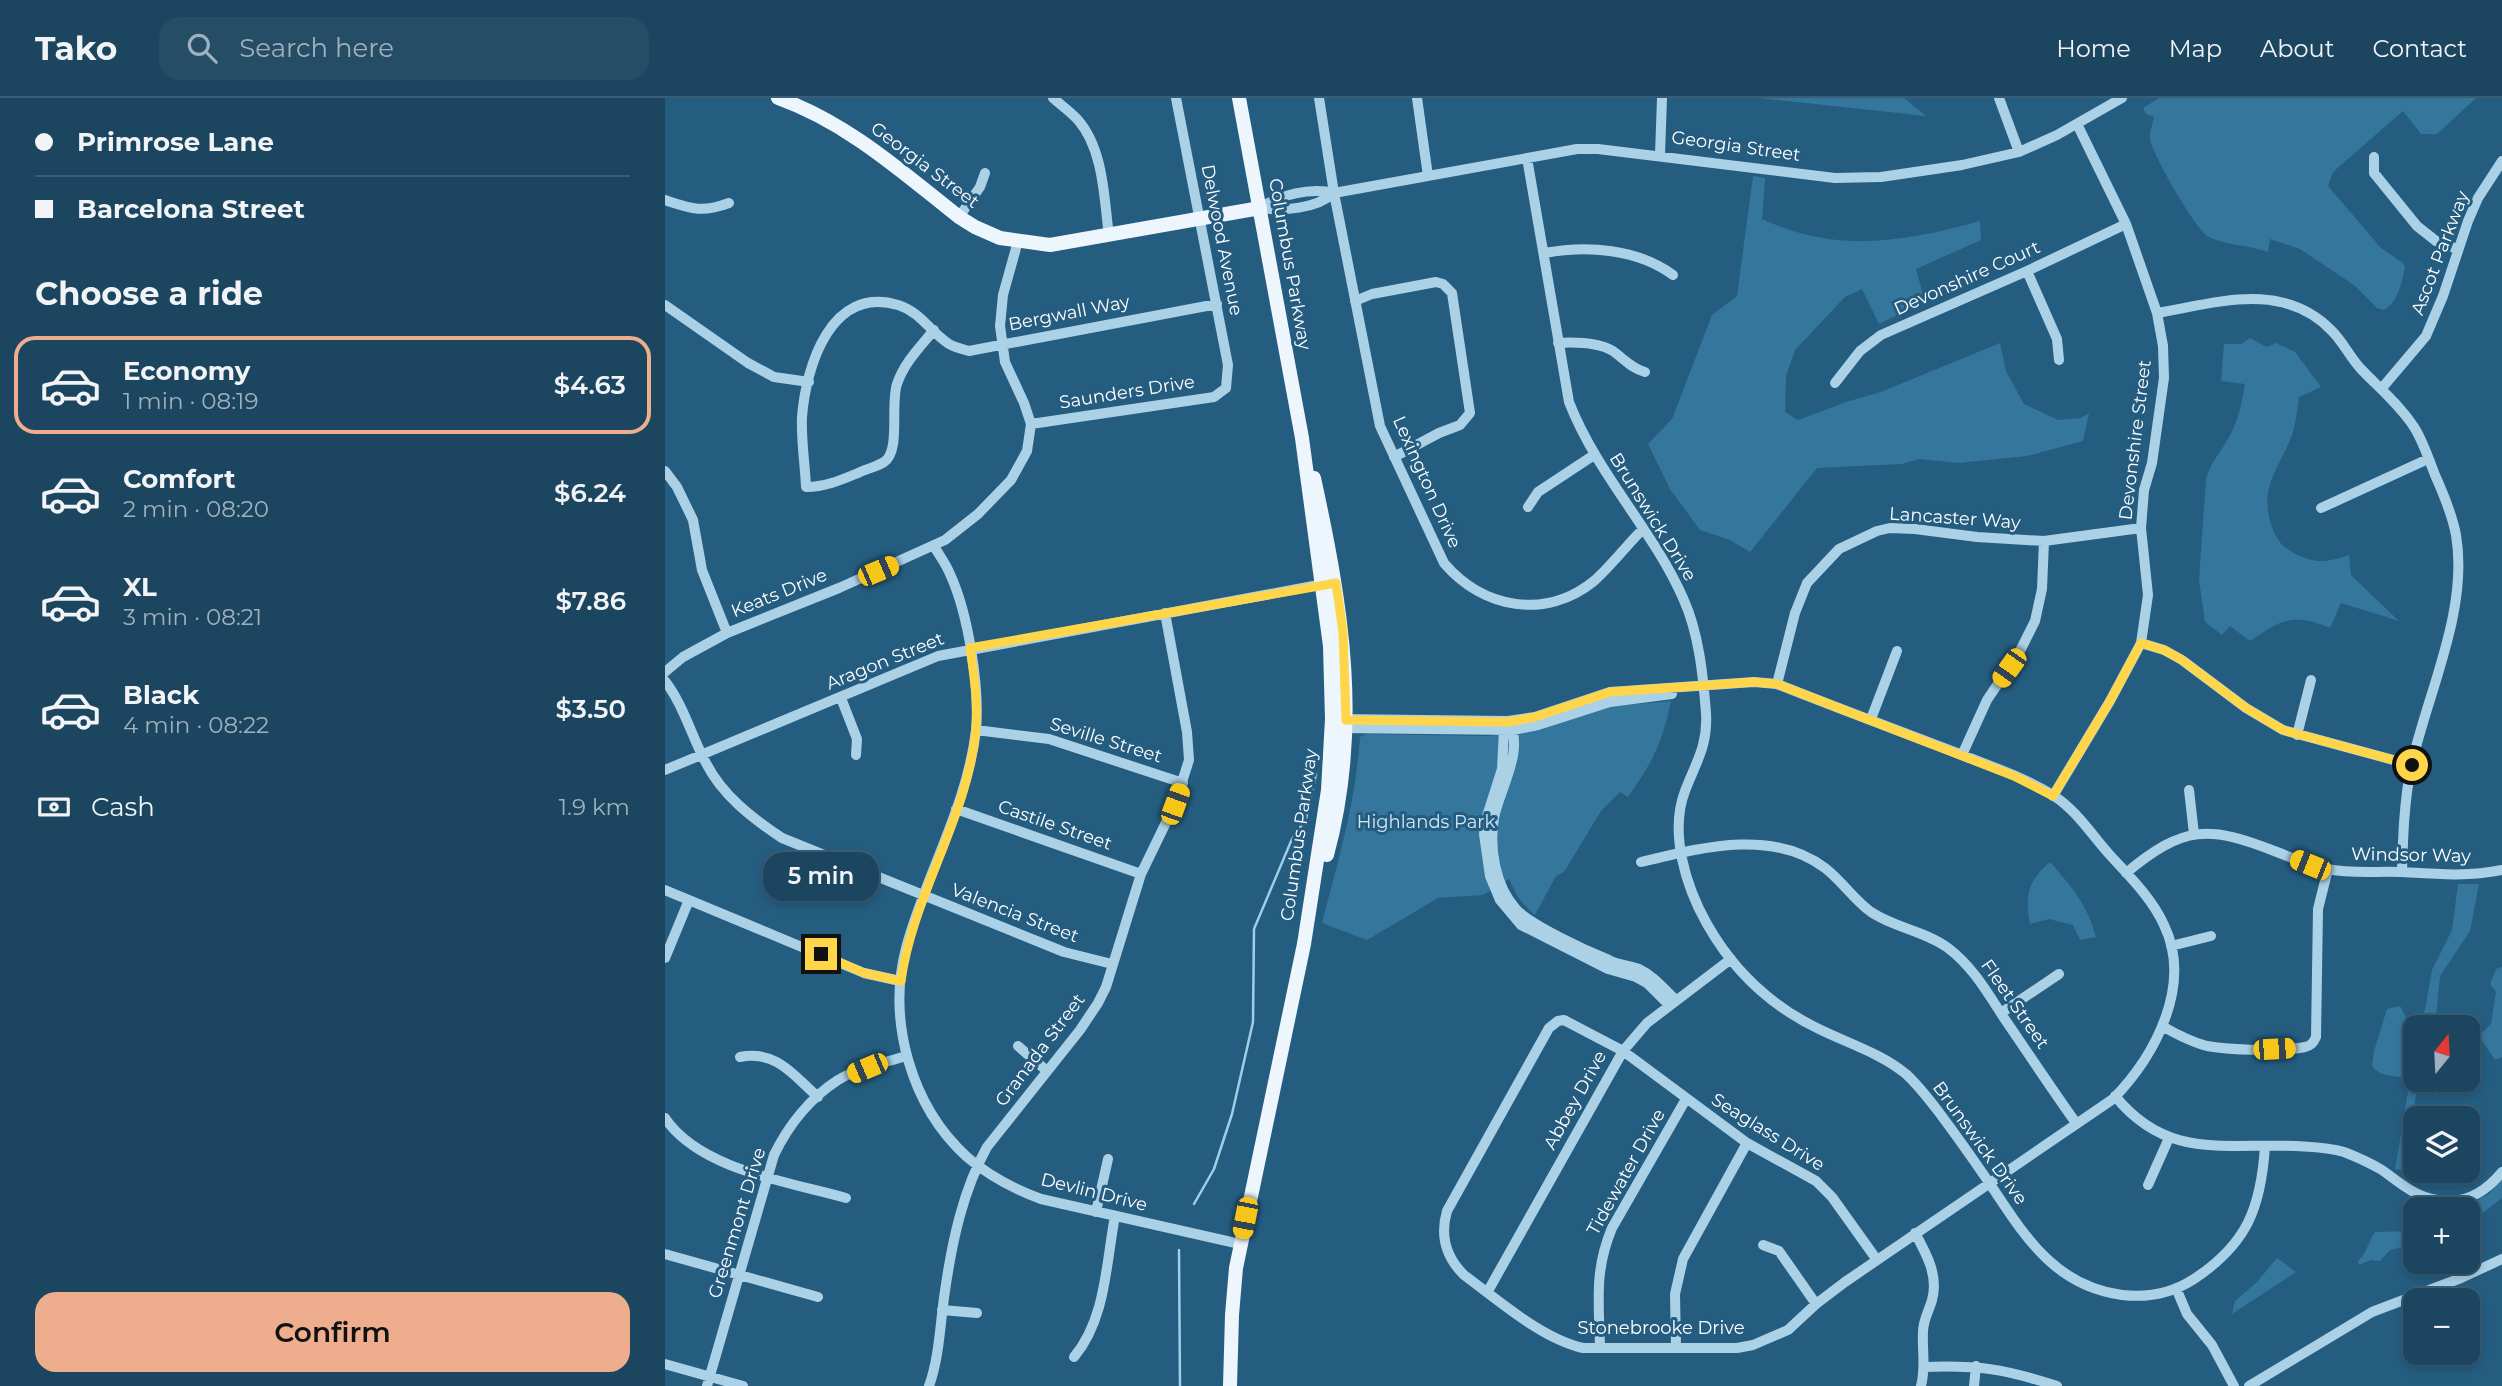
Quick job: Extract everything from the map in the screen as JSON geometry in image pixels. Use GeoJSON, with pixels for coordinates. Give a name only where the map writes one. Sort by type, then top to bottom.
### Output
{"type":"FeatureCollection","features":[{"type":"Feature","properties":{"kind":"main road","name":"Georgia Street"},"geometry":{"type":"LineString","coordinates":[[778,98],[806,109],[849,132],[959,217],[988,234],[1018,241],[1050,245],[1260,208]]}},
{"type":"Feature","properties":{"kind":"main road","name":"Columbus Parkway"},"geometry":{"type":"LineString","coordinates":[[1230,1386],[1232,1315],[1240,1244],[1304,944],[1339,810],[1345,765],[1339,724],[1343,632],[1329,583],[1313,472],[1302,438],[1239,98]]}},
{"type":"Feature","properties":{"kind":"street"},"geometry":{"type":"LineString","coordinates":[[1053,98],[1078,120],[1092,144],[1097,158],[1109,236]]}},
{"type":"Feature","properties":{"kind":"street","name":"Delwood Avenue"},"geometry":{"type":"LineString","coordinates":[[1176,98],[1229,365],[1226,388]]}},
{"type":"Feature","properties":{"kind":"street","name":"Lexington Drive"},"geometry":{"type":"LineString","coordinates":[[1319,98],[1333,193],[1380,426],[1444,563],[1466,584],[1507,603],[1523,606],[1538,604],[1574,594],[1598,576],[1642,530]]}},
{"type":"Feature","properties":{"kind":"street"},"geometry":{"type":"LineString","coordinates":[[1417,98],[1428,176]]}},
{"type":"Feature","properties":{"kind":"street"},"geometry":{"type":"LineString","coordinates":[[1660,155],[1661,98]]}},
{"type":"Feature","properties":{"kind":"street"},"geometry":{"type":"LineString","coordinates":[[1999,98],[2019,152]]}},
{"type":"Feature","properties":{"kind":"street","name":"Georgia Street"},"geometry":{"type":"LineString","coordinates":[[1260,208],[1275,198],[1321,190],[1333,193],[1577,149],[1660,155],[1803,175],[1861,179],[1962,165],[2019,152],[2077,124],[2122,98]]}},
{"type":"Feature","properties":{"kind":"street","name":"Devonshire Street"},"geometry":{"type":"LineString","coordinates":[[2053,796],[2141,643],[2148,595],[2141,528],[2144,490],[2152,463],[2165,378],[2157,313],[2126,224],[2077,124]]}},
{"type":"Feature","properties":{"kind":"street"},"geometry":{"type":"LineString","coordinates":[[2374,157],[2374,173],[2417,226],[2436,242],[2458,249]]}},
{"type":"Feature","properties":{"kind":"street","name":"Brunswick Drive"},"geometry":{"type":"LineString","coordinates":[[1527,158],[1569,402],[1594,455],[1671,575],[1690,615],[1695,634],[1707,728],[1704,747],[1681,803],[1679,820],[1682,852],[1694,898],[1706,922],[1731,959],[1766,996],[1791,1015],[1888,1061],[1909,1076],[1951,1128],[2033,1247],[2063,1273],[2111,1293],[2149,1297],[2176,1288],[2218,1263],[2252,1216],[2259,1195],[2265,1146]]}},
{"type":"Feature","properties":{"kind":"street","name":"Ascot Parkway"},"geometry":{"type":"LineString","coordinates":[[2382,387],[2426,335],[2478,198],[2502,161]]}},
{"type":"Feature","properties":{"kind":"street"},"geometry":{"type":"LineString","coordinates":[[959,217],[981,187],[985,173]]}},
{"type":"Feature","properties":{"kind":"street"},"geometry":{"type":"LineString","coordinates":[[665,200],[710,210],[729,203]]}},
{"type":"Feature","properties":{"kind":"street","name":"Devonshire Court"},"geometry":{"type":"LineString","coordinates":[[1835,383],[1860,351],[1881,335],[2126,224]]}},
{"type":"Feature","properties":{"kind":"street"},"geometry":{"type":"LineString","coordinates":[[1018,241],[1003,295],[1000,326],[1005,362],[1031,424]]}},
{"type":"Feature","properties":{"kind":"street"},"geometry":{"type":"LineString","coordinates":[[1545,253],[1594,249],[1658,264],[1674,275]]}},
{"type":"Feature","properties":{"kind":"street"},"geometry":{"type":"LineString","coordinates":[[2027,271],[2057,340],[2059,360]]}},
{"type":"Feature","properties":{"kind":"street"},"geometry":{"type":"LineString","coordinates":[[1355,301],[1372,294],[1436,282],[1443,284],[1452,293],[1470,413],[1460,425],[1394,457]]}},
{"type":"Feature","properties":{"kind":"street"},"geometry":{"type":"LineString","coordinates":[[2157,313],[2246,298],[2278,301],[2293,306],[2332,331],[2360,368],[2382,387],[2416,429],[2451,518],[2456,537],[2458,566],[2449,631],[2412,765],[2404,806],[2402,873]]}},
{"type":"Feature","properties":{"kind":"street","name":"Bergwall Way"},"geometry":{"type":"LineString","coordinates":[[934,330],[905,366],[896,385],[893,411],[895,441],[891,455],[884,462],[819,487],[806,487],[802,419],[809,382],[828,328],[858,305],[898,305],[912,311],[934,330],[950,345],[969,351],[1217,304]]}},
{"type":"Feature","properties":{"kind":"street"},"geometry":{"type":"LineString","coordinates":[[665,305],[748,363],[774,377],[809,382]]}},
{"type":"Feature","properties":{"kind":"street"},"geometry":{"type":"LineString","coordinates":[[1558,343],[1603,347],[1635,369],[1645,372]]}},
{"type":"Feature","properties":{"kind":"street","name":"Saunders Drive"},"geometry":{"type":"LineString","coordinates":[[1031,424],[1214,397],[1226,388]]}},
{"type":"Feature","properties":{"kind":"street","name":"Keats Drive"},"geometry":{"type":"LineString","coordinates":[[665,672],[683,657],[727,633],[934,546],[978,514],[1011,480],[1027,451],[1031,424]]}},
{"type":"Feature","properties":{"kind":"street"},"geometry":{"type":"LineString","coordinates":[[1528,506],[1538,492],[1594,455]]}},
{"type":"Feature","properties":{"kind":"street"},"geometry":{"type":"LineString","coordinates":[[2321,508],[2428,458]]}},
{"type":"Feature","properties":{"kind":"street"},"geometry":{"type":"LineString","coordinates":[[665,471],[677,487],[693,520],[702,570],[727,633]]}},
{"type":"Feature","properties":{"kind":"street","name":"Lancaster Way"},"geometry":{"type":"LineString","coordinates":[[1777,684],[1795,613],[1807,583],[1829,557],[1857,539],[1890,528],[2044,541],[2141,528]]}},
{"type":"Feature","properties":{"kind":"street"},"geometry":{"type":"LineString","coordinates":[[1962,755],[1987,699],[2020,651],[2035,621],[2042,589],[2044,541]]}},
{"type":"Feature","properties":{"kind":"street","name":"Devlin Drive"},"geometry":{"type":"LineString","coordinates":[[934,546],[950,572],[957,591],[976,685],[976,730],[965,782],[907,947],[901,981],[901,1020],[906,1056],[920,1094],[954,1143],[993,1177],[1041,1199],[1240,1244]]}},
{"type":"Feature","properties":{"kind":"street","name":"Aragon Street"},"geometry":{"type":"LineString","coordinates":[[665,770],[938,656],[1329,583]]}},
{"type":"Feature","properties":{"kind":"street","name":"Granada Street"},"geometry":{"type":"LineString","coordinates":[[929,1386],[938,1349],[942,1310],[957,1231],[977,1165],[987,1147],[1098,1003],[1141,874],[1183,783],[1189,747],[1165,613]]}},
{"type":"Feature","properties":{"kind":"street"},"geometry":{"type":"LineString","coordinates":[[2141,643],[2164,650],[2182,660],[2246,708],[2283,730],[2412,765]]}},
{"type":"Feature","properties":{"kind":"street"},"geometry":{"type":"LineString","coordinates":[[1871,719],[1897,652]]}},
{"type":"Feature","properties":{"kind":"street"},"geometry":{"type":"LineString","coordinates":[[2298,735],[2311,680]]}},
{"type":"Feature","properties":{"kind":"street","name":"Valencia Street"},"geometry":{"type":"LineString","coordinates":[[665,681],[678,697],[701,754],[727,794],[762,825],[782,838],[1064,952],[1112,964]]}},
{"type":"Feature","properties":{"kind":"street","name":"Stonebrooke Drive"},"geometry":{"type":"LineString","coordinates":[[1339,724],[1508,727],[1610,692],[1754,682],[1777,684],[2014,776],[2053,796],[2063,803],[2154,907],[2164,924],[2171,946],[2174,975],[2171,999],[2162,1026],[2144,1060],[2115,1096],[1845,1282],[1788,1330],[1753,1345],[1737,1348],[1583,1348],[1553,1339],[1464,1275],[1450,1258],[1444,1237],[1445,1218],[1549,1028],[1558,1021],[1565,1020],[1623,1051]]}},
{"type":"Feature","properties":{"kind":"street"},"geometry":{"type":"LineString","coordinates":[[841,698],[856,738],[856,755]]}},
{"type":"Feature","properties":{"kind":"street"},"geometry":{"type":"LineString","coordinates":[[1508,727],[1510,770],[1494,817],[1492,837],[1497,874],[1507,896],[1526,919],[1611,962],[1640,970],[1652,977],[1672,1002]]}},
{"type":"Feature","properties":{"kind":"street","name":"Seville Street"},"geometry":{"type":"LineString","coordinates":[[976,730],[1049,738],[1183,783]]}},
{"type":"Feature","properties":{"kind":"street"},"geometry":{"type":"LineString","coordinates":[[2189,790],[2194,834]]}},
{"type":"Feature","properties":{"kind":"street","name":"Castile Street"},"geometry":{"type":"LineString","coordinates":[[956,809],[1141,874]]}},
{"type":"Feature","properties":{"kind":"street","name":"Windsor Way"},"geometry":{"type":"LineString","coordinates":[[2126,873],[2167,842],[2194,834],[2213,833],[2244,839],[2310,865],[2328,869],[2469,875],[2502,870]]}},
{"type":"Feature","properties":{"kind":"street","name":"Fleet Street"},"geometry":{"type":"LineString","coordinates":[[1641,862],[1682,852],[1756,844],[1774,846],[1808,858],[1825,868],[1869,911],[1922,934],[1957,955],[1979,978],[2076,1122]]}},
{"type":"Feature","properties":{"kind":"street"},"geometry":{"type":"LineString","coordinates":[[2162,1026],[2195,1042],[2225,1048],[2274,1049],[2313,1044],[2316,1037],[2318,909],[2328,869]]}},
{"type":"Feature","properties":{"kind":"street"},"geometry":{"type":"LineString","coordinates":[[665,890],[864,973],[901,981]]}},
{"type":"Feature","properties":{"kind":"street"},"geometry":{"type":"LineString","coordinates":[[665,958],[689,900]]}},
{"type":"Feature","properties":{"kind":"street"},"geometry":{"type":"LineString","coordinates":[[2171,946],[2211,936]]}},
{"type":"Feature","properties":{"kind":"street","name":"Abbey Drive"},"geometry":{"type":"LineString","coordinates":[[1487,1291],[1623,1051],[1647,1023],[1731,959]]}},
{"type":"Feature","properties":{"kind":"street"},"geometry":{"type":"LineString","coordinates":[[2001,1013],[2059,974]]}},
{"type":"Feature","properties":{"kind":"street"},"geometry":{"type":"LineString","coordinates":[[1018,1046],[1047,1071]]}},
{"type":"Feature","properties":{"kind":"street","name":"Seaglass Drive"},"geometry":{"type":"LineString","coordinates":[[1623,1051],[1747,1143],[1816,1181],[1832,1197],[1877,1260]]}},
{"type":"Feature","properties":{"kind":"street"},"geometry":{"type":"LineString","coordinates":[[740,1058],[766,1056],[778,1062],[818,1097]]}},
{"type":"Feature","properties":{"kind":"street","name":"Greenmont Drive"},"geometry":{"type":"LineString","coordinates":[[709,1381],[738,1274],[783,1136],[818,1097],[839,1080],[906,1056]]}},
{"type":"Feature","properties":{"kind":"street"},"geometry":{"type":"LineString","coordinates":[[2115,1096],[2129,1114],[2169,1138],[2204,1146],[2318,1147],[2343,1152],[2370,1163],[2412,1193],[2430,1200],[2451,1202],[2465,1199],[2486,1189],[2502,1172]]}},
{"type":"Feature","properties":{"kind":"street","name":"Tidewater Drive"},"geometry":{"type":"LineString","coordinates":[[1600,1348],[1599,1269],[1603,1251],[1612,1228],[1686,1099]]}},
{"type":"Feature","properties":{"kind":"street"},"geometry":{"type":"LineString","coordinates":[[665,1118],[668,1132],[717,1159],[846,1198]]}},
{"type":"Feature","properties":{"kind":"street"},"geometry":{"type":"LineString","coordinates":[[2148,1185],[2169,1138]]}},
{"type":"Feature","properties":{"kind":"street"},"geometry":{"type":"LineString","coordinates":[[1676,1348],[1675,1294],[1683,1259],[1747,1143]]}},
{"type":"Feature","properties":{"kind":"street"},"geometry":{"type":"LineString","coordinates":[[1096,1212],[1108,1159]]}},
{"type":"Feature","properties":{"kind":"street"},"geometry":{"type":"LineString","coordinates":[[1074,1357],[1086,1343],[1097,1316],[1115,1216]]}},
{"type":"Feature","properties":{"kind":"street"},"geometry":{"type":"LineString","coordinates":[[1915,1233],[1933,1274],[1933,1297],[1924,1323],[1921,1386]]}},
{"type":"Feature","properties":{"kind":"street"},"geometry":{"type":"LineString","coordinates":[[1763,1245],[1779,1251],[1816,1304]]}},
{"type":"Feature","properties":{"kind":"street"},"geometry":{"type":"LineString","coordinates":[[665,1254],[818,1297]]}},
{"type":"Feature","properties":{"kind":"street"},"geometry":{"type":"LineString","coordinates":[[2249,1386],[2372,1312],[2461,1278],[2502,1259]]}},
{"type":"Feature","properties":{"kind":"street"},"geometry":{"type":"LineString","coordinates":[[2176,1288],[2187,1314],[2212,1345],[2234,1386]]}},
{"type":"Feature","properties":{"kind":"street"},"geometry":{"type":"LineString","coordinates":[[942,1310],[977,1313]]}},
{"type":"Feature","properties":{"kind":"street"},"geometry":{"type":"LineString","coordinates":[[665,1364],[709,1381],[743,1386]]}},
{"type":"Feature","properties":{"kind":"street"},"geometry":{"type":"LineString","coordinates":[[1924,1367],[1970,1366],[2015,1372],[2057,1386]]}},
{"type":"Feature","properties":{"kind":"street"},"geometry":{"type":"LineString","coordinates":[[1970,1366],[1974,1386]]}},
{"type":"Feature","properties":{"kind":"green space"},"geometry":{"type":"Polygon","coordinates":[[[1760,98],[1904,98],[1926,116],[1760,98]]]}},
{"type":"Feature","properties":{"kind":"green space"},"geometry":{"type":"Polygon","coordinates":[[[2159,98],[2476,98],[2437,134],[2421,134],[2403,111],[2333,172],[2328,186],[2381,248],[2403,263],[2405,268],[2396,297],[2384,310],[2377,308],[2354,285],[2300,249],[2270,239],[2268,252],[2215,240],[2203,232],[2175,191],[2152,147],[2150,137],[2154,117],[2146,114],[2143,108],[2159,98]]]}},
{"type":"Feature","properties":{"kind":"green space"},"geometry":{"type":"Polygon","coordinates":[[[1753,176],[1765,178],[1762,219],[1817,237],[1844,241],[1897,239],[1980,221],[1981,240],[1916,269],[1925,302],[1879,324],[1862,289],[1845,297],[1795,350],[1786,376],[1785,412],[1798,420],[1881,392],[2000,343],[2006,371],[2024,404],[2058,420],[2081,418],[2089,413],[2083,441],[2027,456],[1958,463],[1919,459],[1902,464],[1817,468],[1750,552],[1730,540],[1700,530],[1670,489],[1648,444],[1672,419],[1712,315],[1737,296],[1753,176]]]}},
{"type":"Feature","properties":{"kind":"green space"},"geometry":{"type":"Polygon","coordinates":[[[2250,338],[2267,347],[2276,343],[2295,352],[2321,387],[2299,397],[2292,435],[2272,479],[2267,501],[2275,535],[2285,547],[2307,559],[2326,561],[2349,555],[2351,575],[2399,621],[2341,603],[2330,628],[2306,620],[2288,621],[2279,623],[2250,641],[2230,626],[2222,635],[2205,622],[2199,580],[2206,479],[2234,426],[2245,384],[2221,381],[2224,344],[2241,344],[2250,338]]]}},
{"type":"Feature","properties":{"kind":"green space","name":"Highlands Park"},"geometry":{"type":"Polygon","coordinates":[[[1671,701],[1660,741],[1644,773],[1628,797],[1620,792],[1601,811],[1564,872],[1556,876],[1535,915],[1519,898],[1509,879],[1483,895],[1438,898],[1367,940],[1322,923],[1350,808],[1360,737],[1366,734],[1488,736],[1525,732],[1615,706],[1671,701]]]}},
{"type":"Feature","properties":{"kind":"green space"},"geometry":{"type":"Polygon","coordinates":[[[2050,862],[2078,896],[2096,937],[2080,940],[2073,925],[2049,919],[2030,924],[2029,890],[2036,876],[2050,862]]]}},
{"type":"Feature","properties":{"kind":"green space"},"geometry":{"type":"Polygon","coordinates":[[[2458,884],[2479,884],[2470,931],[2440,976],[2436,1015],[2422,1015],[2425,1010],[2432,970],[2452,930],[2458,884]]]}},
{"type":"Feature","properties":{"kind":"green space"},"geometry":{"type":"Polygon","coordinates":[[[2502,967],[2502,1057],[2495,1060],[2480,1035],[2491,1024],[2496,992],[2490,984],[2496,969],[2502,967]]]}},
{"type":"Feature","properties":{"kind":"green space"},"geometry":{"type":"Polygon","coordinates":[[[2400,1006],[2405,1015],[2403,1078],[2385,1075],[2372,1066],[2387,1009],[2400,1006]]]}},
{"type":"Feature","properties":{"kind":"green space"},"geometry":{"type":"Polygon","coordinates":[[[2408,1092],[2438,1092],[2437,1095],[2416,1094],[2414,1106],[2406,1106],[2408,1092]]]}},
{"type":"Feature","properties":{"kind":"green space"},"geometry":{"type":"Polygon","coordinates":[[[2403,1122],[2403,1170],[2395,1169],[2403,1122]]]}},
{"type":"Feature","properties":{"kind":"green space"},"geometry":{"type":"Polygon","coordinates":[[[2502,1178],[2502,1198],[2480,1215],[2480,1199],[2490,1193],[2502,1178]]]}},
{"type":"Feature","properties":{"kind":"green space"},"geometry":{"type":"Polygon","coordinates":[[[2403,1231],[2403,1247],[2390,1250],[2380,1261],[2371,1260],[2359,1265],[2358,1261],[2375,1232],[2403,1231]]]}},
{"type":"Feature","properties":{"kind":"green space"},"geometry":{"type":"Polygon","coordinates":[[[2277,1258],[2296,1272],[2232,1314],[2235,1301],[2257,1282],[2277,1258]]]}},
{"type":"Feature","properties":{"kind":"waterway"},"geometry":{"type":"LineString","coordinates":[[1194,1204],[1214,1169],[1232,1114],[1253,1022],[1254,929],[1292,839],[1306,819],[1316,774]]}},
{"type":"Feature","properties":{"kind":"waterway"},"geometry":{"type":"LineString","coordinates":[[1179,1250],[1180,1386]]}},
{"type":"Feature","properties":{"kind":"route"},"geometry":{"type":"LineString","coordinates":[[821,954],[864,973],[901,981],[907,947],[965,782],[971,755],[977,708],[970,648],[1322,584],[1336,583],[1343,632],[1346,720],[1508,722],[1535,717],[1610,692],[1754,682],[1777,684],[2014,776],[2053,796],[2141,643],[2164,650],[2182,660],[2246,708],[2283,730],[2412,765]]}}]}
